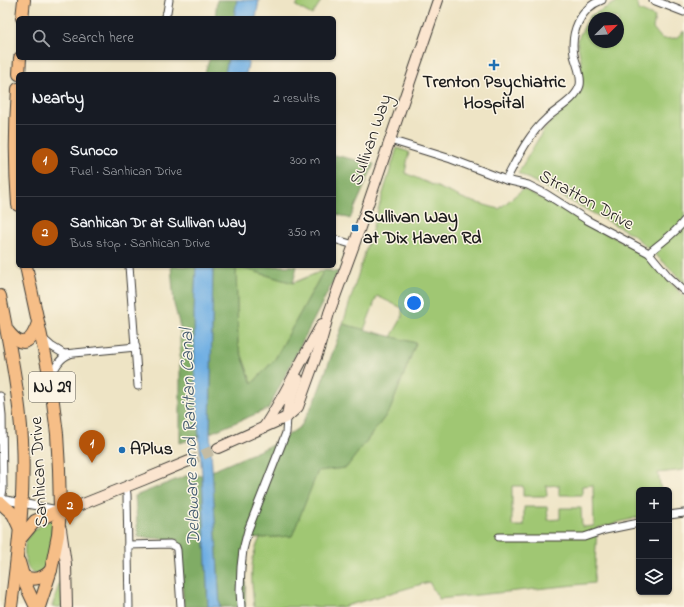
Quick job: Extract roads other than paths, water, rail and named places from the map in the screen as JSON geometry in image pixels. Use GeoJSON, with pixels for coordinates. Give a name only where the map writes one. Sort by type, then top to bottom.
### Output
{"type":"FeatureCollection","features":[{"type":"Feature","properties":{"kind":"highway"},"geometry":{"type":"LineString","coordinates":[[19,72],[20,60]]}},
{"type":"Feature","properties":{"kind":"highway"},"geometry":{"type":"LineString","coordinates":[[16,113],[16,174]]}},
{"type":"Feature","properties":{"kind":"highway","name":"Sanhican Drive"},"geometry":{"type":"LineString","coordinates":[[26,268],[50,378],[57,434],[60,516]]}},
{"type":"Feature","properties":{"kind":"highway","name":"NJ 29"},"geometry":{"type":"LineString","coordinates":[[0,296],[15,373],[21,422],[22,503],[18,555],[11,607]]}},
{"type":"Feature","properties":{"kind":"highway"},"geometry":{"type":"LineString","coordinates":[[6,329],[15,340],[20,342],[26,341],[32,337],[38,323]]}},
{"type":"Feature","properties":{"kind":"highway"},"geometry":{"type":"LineString","coordinates":[[0,504],[12,514],[20,535],[35,522],[60,516]]}},
{"type":"Feature","properties":{"kind":"highway","name":"NJ 29"},"geometry":{"type":"LineString","coordinates":[[37,607],[51,570],[60,516]]}},
{"type":"Feature","properties":{"kind":"highway"},"geometry":{"type":"LineString","coordinates":[[18,555],[23,576],[37,607]]}},
{"type":"Feature","properties":{"kind":"highway"},"geometry":{"type":"LineString","coordinates":[[23,576],[28,578],[40,578],[51,570]]}},
{"type":"Feature","properties":{"kind":"main road","name":"Sullivan Way"},"geometry":{"type":"LineString","coordinates":[[218,448],[287,417],[298,407],[438,0]]}},
{"type":"Feature","properties":{"kind":"main road","name":"Sullivan Way"},"geometry":{"type":"LineString","coordinates":[[264,427],[282,399],[302,359],[329,314]]}},
{"type":"Feature","properties":{"kind":"main road"},"geometry":{"type":"LineString","coordinates":[[287,417],[289,404],[297,382],[302,359]]}},
{"type":"Feature","properties":{"kind":"main road"},"geometry":{"type":"LineString","coordinates":[[60,516],[78,506],[189,461]]}},
{"type":"Feature","properties":{"kind":"main road","name":"Sanhican Drive"},"geometry":{"type":"LineString","coordinates":[[60,516],[66,564],[67,607]]}},
{"type":"Feature","properties":{"kind":"street"},"geometry":{"type":"LineString","coordinates":[[165,16],[169,0]]}},
{"type":"Feature","properties":{"kind":"street"},"geometry":{"type":"LineString","coordinates":[[506,180],[536,130],[545,119],[571,98],[577,91],[580,85],[580,78],[574,54],[573,40],[577,23],[584,12],[602,0]]}},
{"type":"Feature","properties":{"kind":"street"},"geometry":{"type":"LineString","coordinates":[[652,0],[684,12]]}},
{"type":"Feature","properties":{"kind":"street","name":"Stratton Drive"},"geometry":{"type":"LineString","coordinates":[[390,140],[449,158],[506,180],[528,185],[540,191],[587,220],[650,253],[668,276],[684,290]]}},
{"type":"Feature","properties":{"kind":"street"},"geometry":{"type":"LineString","coordinates":[[650,253],[664,240],[676,233],[684,221]]}},
{"type":"Feature","properties":{"kind":"street"},"geometry":{"type":"LineString","coordinates":[[336,240],[354,245]]}},
{"type":"Feature","properties":{"kind":"street"},"geometry":{"type":"LineString","coordinates":[[129,268],[138,386]]}},
{"type":"Feature","properties":{"kind":"street"},"geometry":{"type":"LineString","coordinates":[[41,336],[51,346],[64,354],[136,347]]}},
{"type":"Feature","properties":{"kind":"street"},"geometry":{"type":"LineString","coordinates":[[50,378],[64,356],[70,354]]}},
{"type":"Feature","properties":{"kind":"street"},"geometry":{"type":"LineString","coordinates":[[0,396],[3,490],[0,504]]}},
{"type":"Feature","properties":{"kind":"street"},"geometry":{"type":"LineString","coordinates":[[241,607],[240,591],[243,550],[248,530],[286,432],[287,417]]}},
{"type":"Feature","properties":{"kind":"street"},"geometry":{"type":"LineString","coordinates":[[126,487],[129,607]]}},
{"type":"Feature","properties":{"kind":"street"},"geometry":{"type":"LineString","coordinates":[[0,504],[6,500],[22,503],[60,516]]}},
{"type":"Feature","properties":{"kind":"street"},"geometry":{"type":"LineString","coordinates":[[672,515],[684,513]]}},
{"type":"Feature","properties":{"kind":"street"},"geometry":{"type":"LineString","coordinates":[[499,537],[584,537],[605,530],[636,524]]}},
{"type":"Feature","properties":{"kind":"street"},"geometry":{"type":"LineString","coordinates":[[128,545],[170,544],[176,547],[181,607]]}},
{"type":"Feature","properties":{"kind":"water"},"geometry":{"type":"Polygon","coordinates":[[[237,0],[259,0],[256,16],[234,16],[237,0]]]}},
{"type":"Feature","properties":{"kind":"water"},"geometry":{"type":"Polygon","coordinates":[[[228,60],[249,60],[246,72],[225,72],[228,60]]]}},
{"type":"Feature","properties":{"kind":"water"},"geometry":{"type":"Polygon","coordinates":[[[196,268],[213,268],[210,433],[220,607],[208,607],[202,475],[195,384],[194,312],[196,268]]]}},
{"type":"Feature","properties":{"kind":"tunnel"},"geometry":{"type":"LineString","coordinates":[[189,461],[218,448]]}},
{"type":"Feature","properties":{"kind":"place","name":"Trenton Psychiatric Hospital"},"geometry":{"type":"Point","coordinates":[494,65]}},
{"type":"Feature","properties":{"kind":"place","name":"Sullivan Way at Dix Haven Rd"},"geometry":{"type":"Point","coordinates":[355,228]}},
{"type":"Feature","properties":{"kind":"place","name":"APlus"},"geometry":{"type":"Point","coordinates":[122,450]}},
{"type":"Feature","properties":{"kind":"place","name":"Sunoco"},"geometry":{"type":"Point","coordinates":[92,463]}},
{"type":"Feature","properties":{"kind":"place","name":"Sanhican Dr at Sullivan Way"},"geometry":{"type":"Point","coordinates":[70,525]}},
{"type":"Feature","properties":{"kind":"water label","name":"Delaware and Raritan Canal"},"geometry":{"type":"Point","coordinates":[191,437]}}]}
